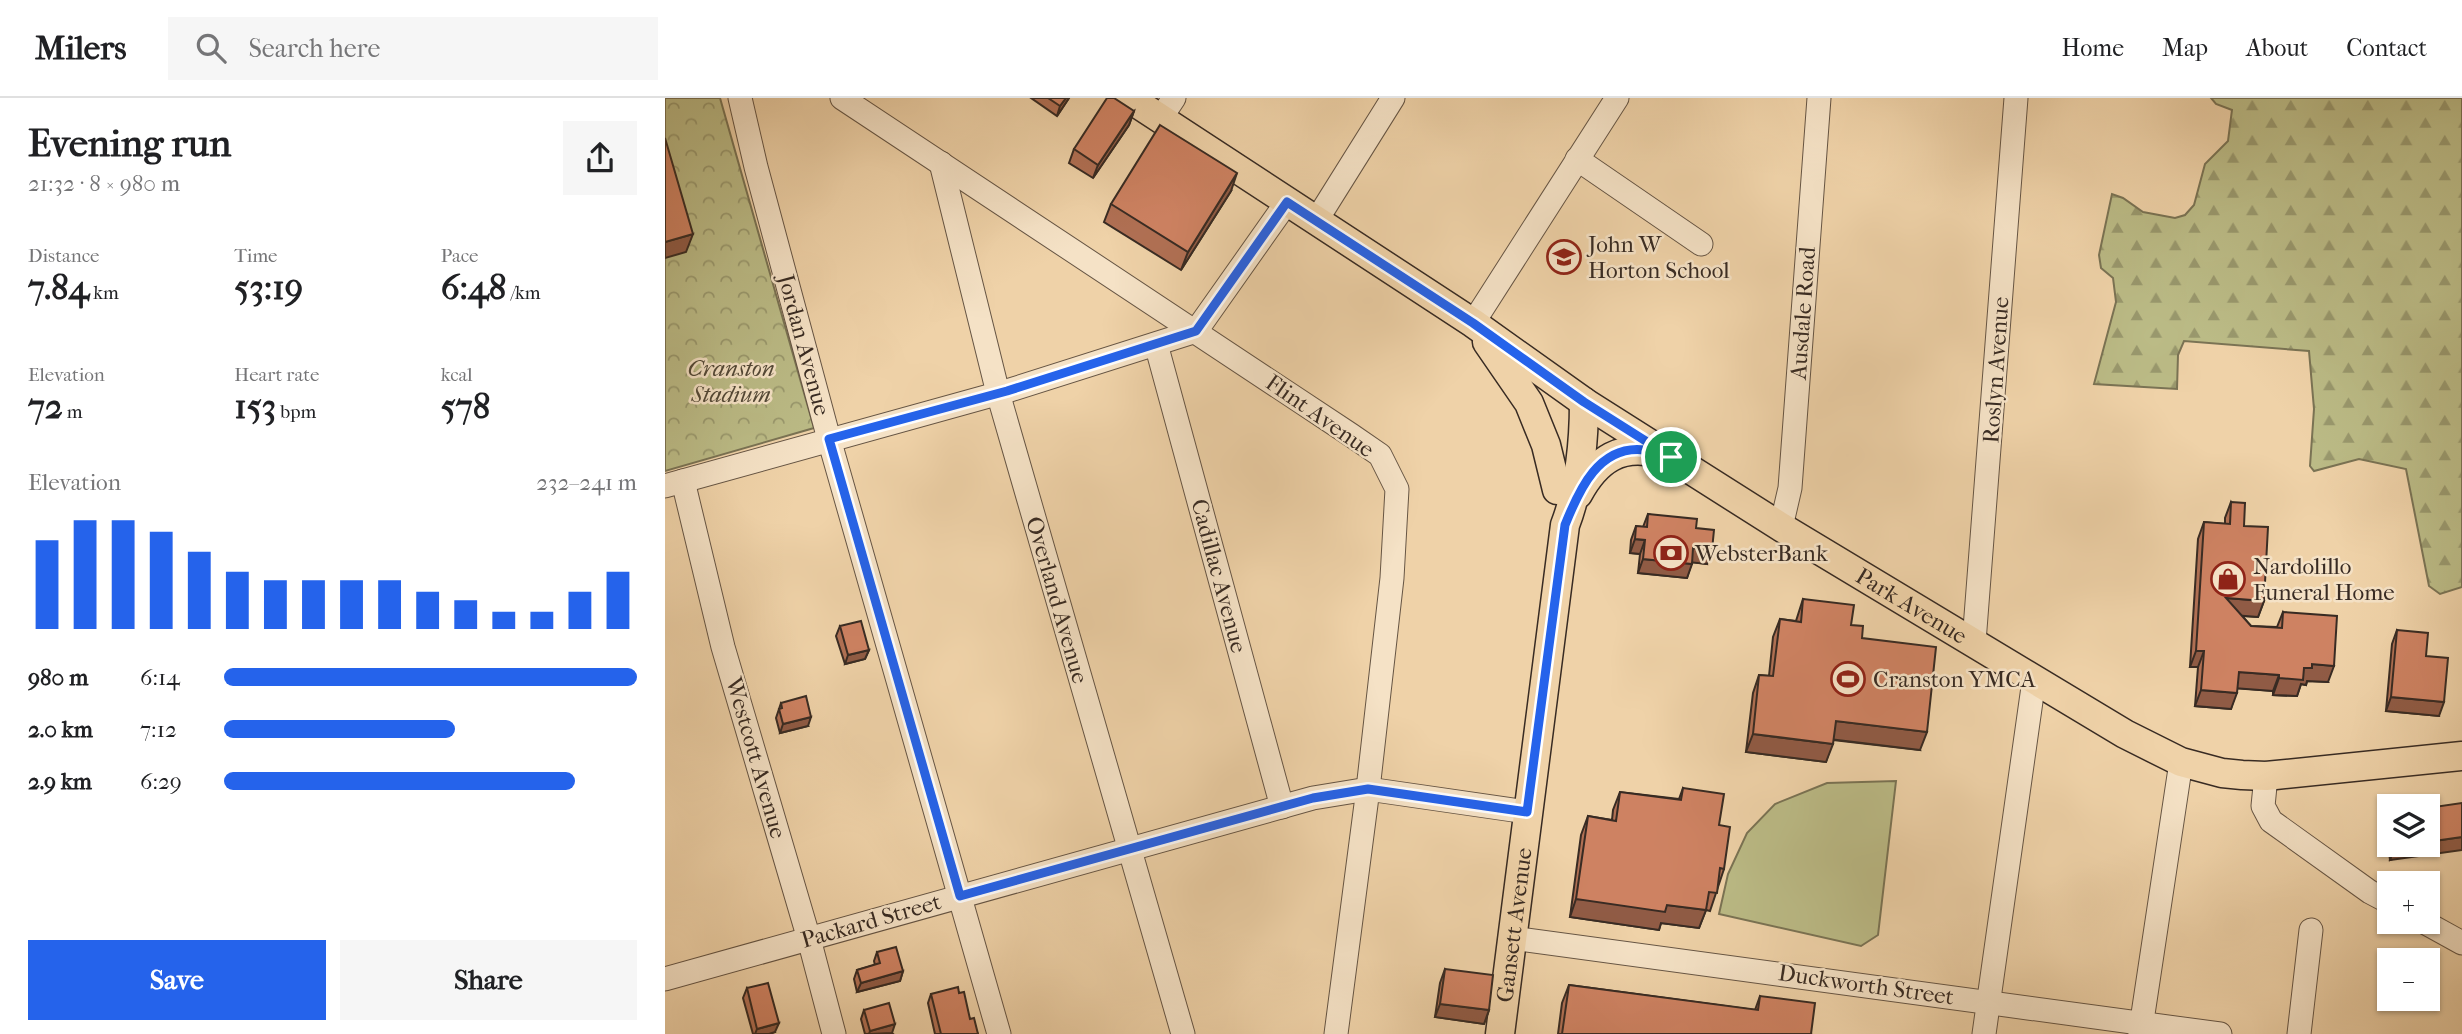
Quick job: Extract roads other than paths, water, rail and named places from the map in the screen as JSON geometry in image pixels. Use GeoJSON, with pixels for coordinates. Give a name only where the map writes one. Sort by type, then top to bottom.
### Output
{"type":"FeatureCollection","features":[{"type":"Feature","properties":{"kind":"main road","name":"Park Avenue"},"geometry":{"type":"LineString","coordinates":[[1129,98],[1167,108],[1287,202],[1473,323],[1584,402],[1781,527],[2125,734],[2181,762],[2222,773],[2266,776],[2462,756]]}},
{"type":"Feature","properties":{"kind":"main road"},"geometry":{"type":"LineString","coordinates":[[1473,323],[1529,403],[1546,445],[1565,506]]}},
{"type":"Feature","properties":{"kind":"main road","name":"Gansett Avenue"},"geometry":{"type":"LineString","coordinates":[[1500,1034],[1565,506],[1558,461],[1567,426],[1584,402]]}},
{"type":"Feature","properties":{"kind":"main road"},"geometry":{"type":"LineString","coordinates":[[1565,506],[1598,464],[1608,458],[1626,451],[1644,450],[1671,457]]}},
{"type":"Feature","properties":{"kind":"street","name":"Jordan Avenue"},"geometry":{"type":"LineString","coordinates":[[740,98],[829,439],[999,1034]]}},
{"type":"Feature","properties":{"kind":"street","name":"Flint Avenue"},"geometry":{"type":"LineString","coordinates":[[842,98],[1380,455],[1397,489],[1392,578],[1336,1034]]}},
{"type":"Feature","properties":{"kind":"street"},"geometry":{"type":"LineString","coordinates":[[1316,220],[1393,98]]}},
{"type":"Feature","properties":{"kind":"street"},"geometry":{"type":"LineString","coordinates":[[1473,323],[1617,98]]}},
{"type":"Feature","properties":{"kind":"street","name":"Ausdale Road"},"geometry":{"type":"LineString","coordinates":[[1781,527],[1790,488],[1819,98]]}},
{"type":"Feature","properties":{"kind":"street","name":"Roslyn Avenue"},"geometry":{"type":"LineString","coordinates":[[1974,642],[2015,98]]}},
{"type":"Feature","properties":{"kind":"street"},"geometry":{"type":"LineString","coordinates":[[1577,159],[1701,244]]}},
{"type":"Feature","properties":{"kind":"street","name":"Overland Avenue"},"geometry":{"type":"LineString","coordinates":[[941,163],[998,393],[1183,1034]]}},
{"type":"Feature","properties":{"kind":"street"},"geometry":{"type":"LineString","coordinates":[[674,484],[998,393],[1196,331],[1287,202]]}},
{"type":"Feature","properties":{"kind":"street","name":"Cadillac Avenue"},"geometry":{"type":"LineString","coordinates":[[1156,344],[1282,807]]}},
{"type":"Feature","properties":{"kind":"street","name":"Westcott Avenue"},"geometry":{"type":"LineString","coordinates":[[674,484],[809,939],[834,1034]]}},
{"type":"Feature","properties":{"kind":"street"},"geometry":{"type":"LineString","coordinates":[[1984,1034],[2034,680]]}},
{"type":"Feature","properties":{"kind":"street"},"geometry":{"type":"LineString","coordinates":[[2141,1029],[2181,762]]}},
{"type":"Feature","properties":{"kind":"street"},"geometry":{"type":"LineString","coordinates":[[2266,776],[2263,806],[2271,821],[2377,896]]}},
{"type":"Feature","properties":{"kind":"street","name":"Packard Street"},"geometry":{"type":"LineString","coordinates":[[665,979],[1313,798],[1368,789],[1527,812]]}},
{"type":"Feature","properties":{"kind":"street"},"geometry":{"type":"LineString","coordinates":[[2299,1034],[2311,930]]}},
{"type":"Feature","properties":{"kind":"street"},"geometry":{"type":"LineString","coordinates":[[2440,931],[2462,943]]}},
{"type":"Feature","properties":{"kind":"street","name":"Duckworth Street"},"geometry":{"type":"LineString","coordinates":[[1512,938],[1988,1002],[2141,1029],[2220,1034]]}},
{"type":"Feature","properties":{"kind":"place","name":"John W Horton School"},"geometry":{"type":"Point","coordinates":[1564,257]}},
{"type":"Feature","properties":{"kind":"place","name":"WebsterBank"},"geometry":{"type":"Point","coordinates":[1671,553]}},
{"type":"Feature","properties":{"kind":"place","name":"Nardolillo Funeral Home"},"geometry":{"type":"Point","coordinates":[2228,579]}},
{"type":"Feature","properties":{"kind":"place","name":"Cranston YMCA"},"geometry":{"type":"Point","coordinates":[1848,679]}},
{"type":"Feature","properties":{"kind":"park label","name":"Cranston Stadium"},"geometry":{"type":"Point","coordinates":[731,381]}}]}
